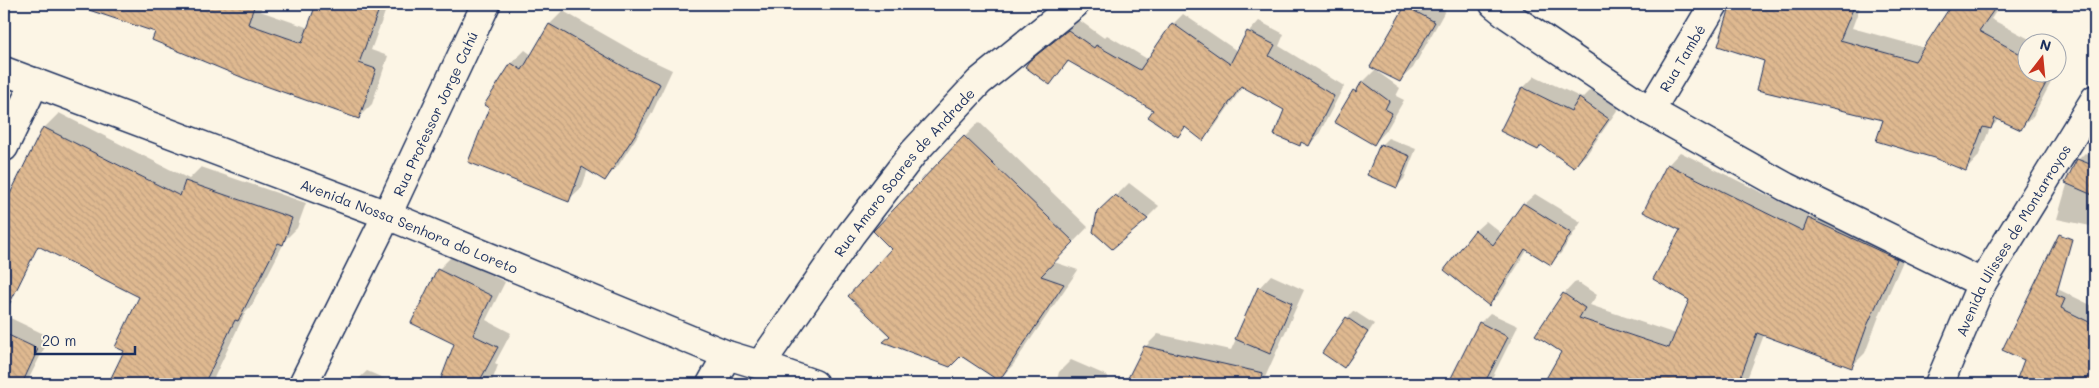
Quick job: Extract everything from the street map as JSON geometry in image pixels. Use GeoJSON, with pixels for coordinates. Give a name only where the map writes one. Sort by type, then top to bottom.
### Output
{"type":"FeatureCollection","features":[{"type":"Feature","properties":{"kind":"street","name":"Rua Professor Jorge Cahú"},"geometry":{"type":"LineString","coordinates":[[303,384],[387,215],[486,4]]}},
{"type":"Feature","properties":{"kind":"street","name":"Rua Amaro Soares de Andrade"},"geometry":{"type":"LineString","coordinates":[[760,365],[850,234],[914,152],[979,82],[1075,4]]}},
{"type":"Feature","properties":{"kind":"street"},"geometry":{"type":"LineString","coordinates":[[1494,4],[1508,16],[1650,111],[1786,187],[1982,282]]}},
{"type":"Feature","properties":{"kind":"street","name":"Rua També"},"geometry":{"type":"LineString","coordinates":[[1650,111],[1714,4]]}},
{"type":"Feature","properties":{"kind":"street","name":"Avenida Nossa Senhora do Loreto"},"geometry":{"type":"LineString","coordinates":[[4,71],[387,215],[726,355],[814,384]]}},
{"type":"Feature","properties":{"kind":"street"},"geometry":{"type":"LineString","coordinates":[[4,147],[35,82]]}},
{"type":"Feature","properties":{"kind":"street","name":"Avenida Ulisses de Montarroyos"},"geometry":{"type":"LineString","coordinates":[[1939,384],[1982,282],[2095,99]]}},
{"type":"Feature","properties":{"kind":"street"},"geometry":{"type":"LineString","coordinates":[[711,384],[726,355]]}},
{"type":"Feature","properties":{"kind":"building"},"geometry":{"type":"Polygon","coordinates":[[[87,4],[255,4],[248,24],[302,43],[316,4],[381,4],[359,63],[376,69],[359,119],[246,79],[152,40],[155,32],[86,9],[87,4]]]}},
{"type":"Feature","properties":{"kind":"building"},"geometry":{"type":"Polygon","coordinates":[[[1731,4],[1855,4],[1840,40],[1915,61],[1952,4],[1998,4],[1979,31],[2016,51],[2016,82],[2047,82],[2021,130],[1995,118],[1991,129],[1983,127],[1966,171],[1934,158],[1876,141],[1883,120],[1757,90],[1764,61],[1718,46],[1731,4]]]}},
{"type":"Feature","properties":{"kind":"building"},"geometry":{"type":"Polygon","coordinates":[[[1405,6],[1435,22],[1400,82],[1370,67],[1405,6]]]}},
{"type":"Feature","properties":{"kind":"building"},"geometry":{"type":"Polygon","coordinates":[[[1172,23],[1230,64],[1247,31],[1275,45],[1269,56],[1334,96],[1309,146],[1301,142],[1300,146],[1274,135],[1284,110],[1241,86],[1203,141],[1185,127],[1178,137],[1148,117],[1153,110],[1068,61],[1050,85],[1025,67],[1029,61],[1068,30],[1094,48],[1096,45],[1140,70],[1172,23]]]}},
{"type":"Feature","properties":{"kind":"building"},"geometry":{"type":"Polygon","coordinates":[[[549,24],[628,69],[660,84],[638,130],[605,181],[582,167],[569,202],[468,162],[489,108],[484,105],[511,63],[522,70],[549,24]]]}},
{"type":"Feature","properties":{"kind":"building"},"geometry":{"type":"Polygon","coordinates":[[[1362,81],[1389,101],[1385,109],[1392,113],[1374,145],[1334,122],[1353,90],[1356,92],[1362,81]]]}},
{"type":"Feature","properties":{"kind":"building"},"geometry":{"type":"Polygon","coordinates":[[[1522,87],[1571,111],[1579,98],[1609,119],[1574,168],[1541,145],[1538,150],[1500,131],[1522,87]]]}},
{"type":"Feature","properties":{"kind":"building"},"geometry":{"type":"Polygon","coordinates":[[[43,127],[180,196],[185,181],[292,218],[283,245],[278,243],[238,321],[235,320],[204,384],[108,384],[124,351],[115,347],[139,297],[38,246],[4,315],[4,206],[43,127]]]}},
{"type":"Feature","properties":{"kind":"building"},"geometry":{"type":"Polygon","coordinates":[[[964,136],[1074,242],[1041,276],[1064,284],[999,381],[961,356],[950,367],[883,342],[890,336],[848,296],[891,249],[873,231],[964,136]]]}},
{"type":"Feature","properties":{"kind":"building"},"geometry":{"type":"Polygon","coordinates":[[[1380,144],[1410,156],[1397,188],[1367,175],[1380,144]]]}},
{"type":"Feature","properties":{"kind":"building"},"geometry":{"type":"Polygon","coordinates":[[[2077,159],[2095,166],[2095,196],[2065,183],[2077,159]]]}},
{"type":"Feature","properties":{"kind":"building"},"geometry":{"type":"Polygon","coordinates":[[[1667,164],[1803,231],[1808,218],[1897,259],[1867,326],[1852,368],[1757,333],[1738,384],[1543,384],[1561,352],[1535,335],[1563,293],[1585,308],[1579,318],[1669,348],[1689,300],[1653,279],[1680,230],[1643,212],[1667,164]]]}},
{"type":"Feature","properties":{"kind":"building"},"geometry":{"type":"Polygon","coordinates":[[[1115,195],[1148,219],[1112,249],[1093,232],[1097,212],[1115,195]]]}},
{"type":"Feature","properties":{"kind":"building"},"geometry":{"type":"Polygon","coordinates":[[[1523,203],[1571,233],[1551,265],[1525,249],[1489,306],[1444,270],[1475,230],[1493,245],[1523,203]]]}},
{"type":"Feature","properties":{"kind":"building"},"geometry":{"type":"Polygon","coordinates":[[[2059,234],[2072,239],[2056,295],[2065,299],[2061,308],[2095,325],[2095,384],[2015,384],[2024,360],[2002,350],[2059,234]]]}},
{"type":"Feature","properties":{"kind":"building"},"geometry":{"type":"Polygon","coordinates":[[[437,269],[492,296],[473,335],[498,347],[478,384],[439,384],[454,344],[411,323],[437,269]]]}},
{"type":"Feature","properties":{"kind":"building"},"geometry":{"type":"Polygon","coordinates":[[[1258,287],[1292,303],[1270,354],[1235,339],[1258,287]]]}},
{"type":"Feature","properties":{"kind":"building"},"geometry":{"type":"Polygon","coordinates":[[[1346,317],[1368,332],[1344,368],[1322,353],[1346,317]]]}},
{"type":"Feature","properties":{"kind":"building"},"geometry":{"type":"Polygon","coordinates":[[[1479,322],[1508,337],[1484,384],[1448,384],[1479,322]]]}},
{"type":"Feature","properties":{"kind":"building"},"geometry":{"type":"Polygon","coordinates":[[[4,333],[38,349],[22,384],[4,384],[4,333]]]}},
{"type":"Feature","properties":{"kind":"building"},"geometry":{"type":"Polygon","coordinates":[[[1144,346],[1263,373],[1261,384],[1125,384],[1144,346]]]}}]}
